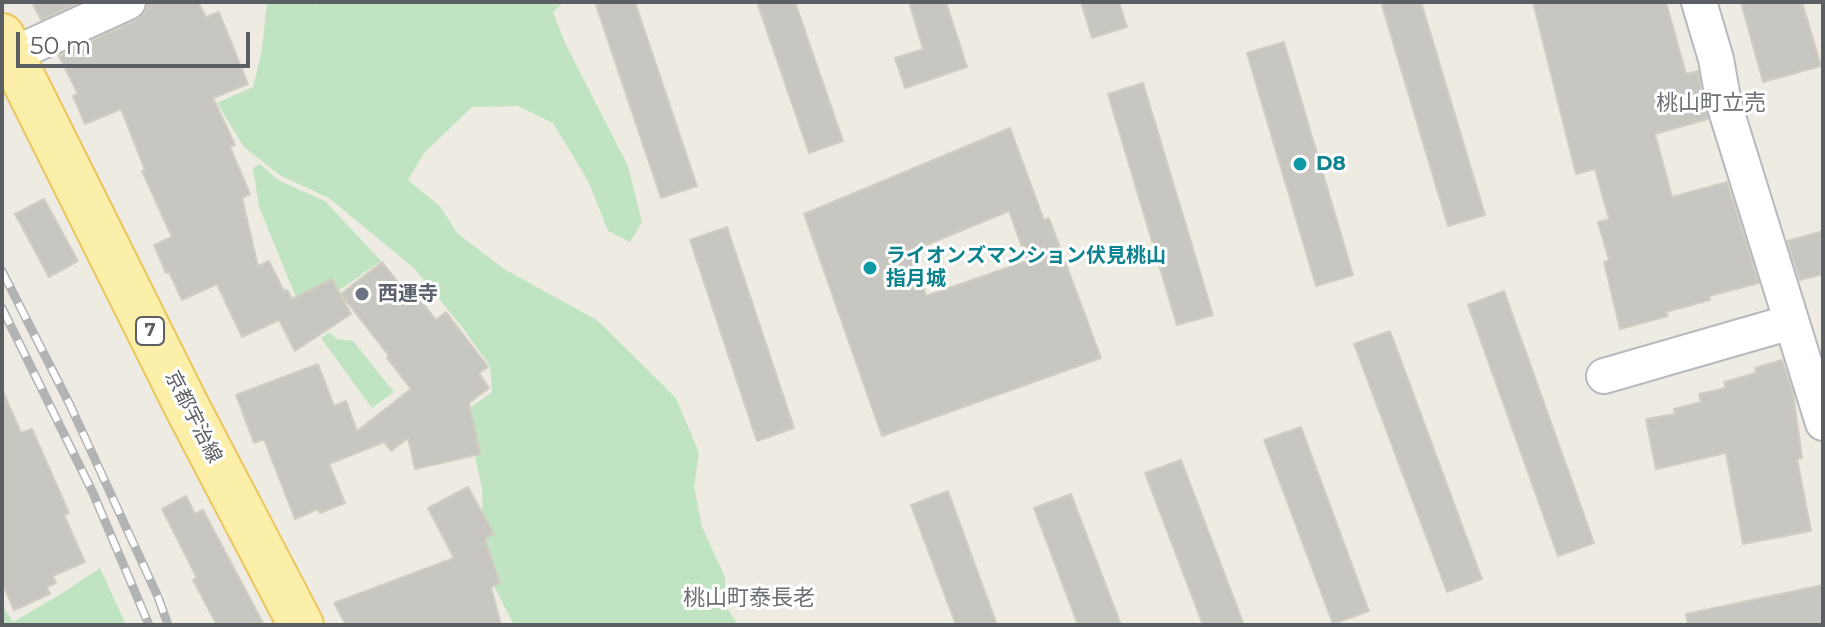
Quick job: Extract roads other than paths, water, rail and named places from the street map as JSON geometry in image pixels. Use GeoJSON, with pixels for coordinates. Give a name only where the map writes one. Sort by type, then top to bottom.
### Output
{"type":"FeatureCollection","features":[{"type":"Feature","properties":{"kind":"main road","name":"京都宇治線"},"geometry":{"type":"LineString","coordinates":[[7,46],[187,407],[301,625]]}},
{"type":"Feature","properties":{"kind":"street"},"geometry":{"type":"LineString","coordinates":[[7,46],[128,2]]}},
{"type":"Feature","properties":{"kind":"street"},"geometry":{"type":"LineString","coordinates":[[1699,2],[1716,59],[1724,104],[1823,423]]}},
{"type":"Feature","properties":{"kind":"street"},"geometry":{"type":"LineString","coordinates":[[1604,376],[1791,322]]}},
{"type":"Feature","properties":{"kind":"railway"},"geometry":{"type":"LineString","coordinates":[[2,271],[70,405],[168,625]]}},
{"type":"Feature","properties":{"kind":"railway"},"geometry":{"type":"LineString","coordinates":[[2,308],[93,493],[149,625]]}},
{"type":"Feature","properties":{"kind":"place","name":"D8"},"geometry":{"type":"Point","coordinates":[1300,164]}},
{"type":"Feature","properties":{"kind":"place","name":"ライオンズマンション伏見桃山 指月城"},"geometry":{"type":"Point","coordinates":[870,268]}},
{"type":"Feature","properties":{"kind":"place","name":"西運寺"},"geometry":{"type":"Point","coordinates":[362,294]}},
{"type":"Feature","properties":{"kind":"district","name":"桃山町立売"},"geometry":{"type":"Point","coordinates":[1711,104]}},
{"type":"Feature","properties":{"kind":"district","name":"桃山町泰長老"},"geometry":{"type":"Point","coordinates":[749,599]}}]}
